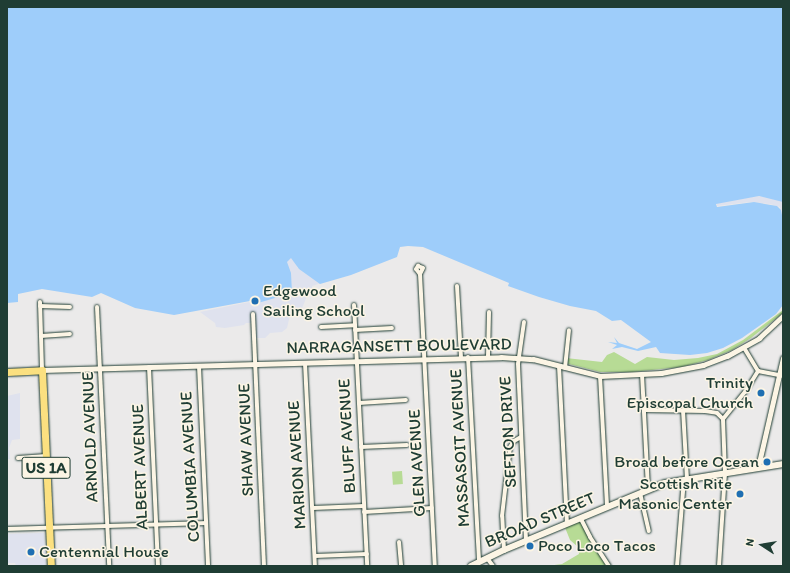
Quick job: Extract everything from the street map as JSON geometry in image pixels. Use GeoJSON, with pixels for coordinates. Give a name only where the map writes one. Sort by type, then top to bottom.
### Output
{"type":"FeatureCollection","features":[{"type":"Feature","properties":{"kind":"main road","name":"NARRAGANSETT BOULEVARD"},"geometry":{"type":"LineString","coordinates":[[7,372],[42,370]]}},
{"type":"Feature","properties":{"kind":"main road","name":"US 1A"},"geometry":{"type":"LineString","coordinates":[[42,370],[51,566]]}},
{"type":"Feature","properties":{"kind":"main road","name":"BROAD STREET"},"geometry":{"type":"LineString","coordinates":[[471,566],[504,550],[648,489],[685,479],[783,464]]}},
{"type":"Feature","properties":{"kind":"street","name":"GLEN AVENUE"},"geometry":{"type":"LineString","coordinates":[[420,274],[435,566]]}},
{"type":"Feature","properties":{"kind":"street"},"geometry":{"type":"LineString","coordinates":[[457,286],[461,357]]}},
{"type":"Feature","properties":{"kind":"street"},"geometry":{"type":"LineString","coordinates":[[42,370],[40,304],[70,307]]}},
{"type":"Feature","properties":{"kind":"street","name":"BLUFF AVENUE"},"geometry":{"type":"LineString","coordinates":[[354,305],[367,566]]}},
{"type":"Feature","properties":{"kind":"street","name":"ARNOLD AVENUE"},"geometry":{"type":"LineString","coordinates":[[97,308],[109,566]]}},
{"type":"Feature","properties":{"kind":"street"},"geometry":{"type":"LineString","coordinates":[[488,356],[489,312]]}},
{"type":"Feature","properties":{"kind":"street","name":"SHAW AVENUE"},"geometry":{"type":"LineString","coordinates":[[253,314],[264,566]]}},
{"type":"Feature","properties":{"kind":"street","name":"NARRAGANSETT BOULEVARD"},"geometry":{"type":"LineString","coordinates":[[42,370],[305,363],[488,356],[519,358],[600,376],[642,374],[675,371],[703,365],[744,348],[783,316]]}},
{"type":"Feature","properties":{"kind":"street","name":"NARRAGANSETT BOULEVARD"},"geometry":{"type":"LineString","coordinates":[[776,323],[783,321]]}},
{"type":"Feature","properties":{"kind":"street","name":"SEFTON DRIVE"},"geometry":{"type":"LineString","coordinates":[[524,322],[519,358],[526,541]]}},
{"type":"Feature","properties":{"kind":"street"},"geometry":{"type":"LineString","coordinates":[[321,327],[355,325]]}},
{"type":"Feature","properties":{"kind":"street"},"geometry":{"type":"LineString","coordinates":[[355,330],[392,328]]}},
{"type":"Feature","properties":{"kind":"street"},"geometry":{"type":"LineString","coordinates":[[567,523],[562,367],[569,330]]}},
{"type":"Feature","properties":{"kind":"street"},"geometry":{"type":"LineString","coordinates":[[41,336],[70,334]]}},
{"type":"Feature","properties":{"kind":"street"},"geometry":{"type":"LineString","coordinates":[[744,348],[758,372],[781,376]]}},
{"type":"Feature","properties":{"kind":"street","name":"MASSASOIT AVENUE"},"geometry":{"type":"LineString","coordinates":[[468,357],[479,561]]}},
{"type":"Feature","properties":{"kind":"street"},"geometry":{"type":"LineString","coordinates":[[758,467],[781,376],[783,358]]}},
{"type":"Feature","properties":{"kind":"street","name":"MARION AVENUE"},"geometry":{"type":"LineString","coordinates":[[305,363],[315,566]]}},
{"type":"Feature","properties":{"kind":"street","name":"COLUMBIA AVENUE"},"geometry":{"type":"LineString","coordinates":[[199,366],[208,566]]}},
{"type":"Feature","properties":{"kind":"street","name":"ALBERT AVENUE"},"geometry":{"type":"LineString","coordinates":[[149,367],[158,566]]}},
{"type":"Feature","properties":{"kind":"street"},"geometry":{"type":"LineString","coordinates":[[719,566],[725,472],[723,419],[745,392],[758,372]]}},
{"type":"Feature","properties":{"kind":"street"},"geometry":{"type":"LineString","coordinates":[[642,374],[648,489]]}},
{"type":"Feature","properties":{"kind":"street"},"geometry":{"type":"LineString","coordinates":[[600,376],[607,507]]}},
{"type":"Feature","properties":{"kind":"street"},"geometry":{"type":"LineString","coordinates":[[359,403],[406,400]]}},
{"type":"Feature","properties":{"kind":"street"},"geometry":{"type":"LineString","coordinates":[[644,410],[712,412],[717,413],[723,419]]}},
{"type":"Feature","properties":{"kind":"street"},"geometry":{"type":"LineString","coordinates":[[677,566],[685,479],[683,410]]}},
{"type":"Feature","properties":{"kind":"street"},"geometry":{"type":"LineString","coordinates":[[504,550],[502,516],[510,446],[514,441],[521,437]]}},
{"type":"Feature","properties":{"kind":"street"},"geometry":{"type":"LineString","coordinates":[[361,447],[407,445]]}},
{"type":"Feature","properties":{"kind":"street"},"geometry":{"type":"LineString","coordinates":[[18,458],[46,456]]}},
{"type":"Feature","properties":{"kind":"street"},"geometry":{"type":"LineString","coordinates":[[640,493],[649,531]]}},
{"type":"Feature","properties":{"kind":"street"},"geometry":{"type":"LineString","coordinates":[[313,508],[364,506]]}},
{"type":"Feature","properties":{"kind":"street"},"geometry":{"type":"LineString","coordinates":[[364,512],[432,508]]}},
{"type":"Feature","properties":{"kind":"street"},"geometry":{"type":"LineString","coordinates":[[581,518],[590,537],[609,566]]}},
{"type":"Feature","properties":{"kind":"street"},"geometry":{"type":"LineString","coordinates":[[7,529],[206,523]]}},
{"type":"Feature","properties":{"kind":"street"},"geometry":{"type":"LineString","coordinates":[[399,542],[401,566]]}},
{"type":"Feature","properties":{"kind":"street"},"geometry":{"type":"LineString","coordinates":[[315,556],[367,554]]}},
{"type":"Feature","properties":{"kind":"street"},"geometry":{"type":"LineString","coordinates":[[487,558],[493,566]]}},
{"type":"Feature","properties":{"kind":"shaded area"},"geometry":{"type":"Polygon","coordinates":[[[758,196],[783,201],[783,220],[780,207],[770,204],[750,202],[717,206],[717,203],[758,196]]]}},
{"type":"Feature","properties":{"kind":"shaded area"},"geometry":{"type":"Polygon","coordinates":[[[288,253],[297,264],[297,267],[309,276],[333,279],[312,286],[313,294],[307,296],[301,311],[290,315],[287,328],[282,332],[270,333],[265,338],[256,338],[255,323],[246,323],[244,325],[225,328],[216,327],[215,323],[200,312],[249,302],[267,300],[287,262],[288,253]]]}},
{"type":"Feature","properties":{"kind":"shaded area"},"geometry":{"type":"Polygon","coordinates":[[[20,393],[20,439],[12,440],[9,448],[10,459],[7,459],[7,396],[20,393]]]}},
{"type":"Feature","properties":{"kind":"shaded area"},"geometry":{"type":"Polygon","coordinates":[[[44,533],[46,566],[16,566],[15,563],[7,563],[7,534],[44,533]]]}},
{"type":"Feature","properties":{"kind":"green space"},"geometry":{"type":"Polygon","coordinates":[[[783,310],[783,313],[751,338],[732,350],[708,360],[681,367],[632,372],[600,372],[565,363],[566,358],[602,362],[607,355],[614,352],[635,364],[647,357],[674,360],[698,358],[717,354],[743,340],[783,310]]]}},
{"type":"Feature","properties":{"kind":"green space"},"geometry":{"type":"Polygon","coordinates":[[[402,471],[403,484],[393,485],[392,472],[402,471]]]}},
{"type":"Feature","properties":{"kind":"green space"},"geometry":{"type":"Polygon","coordinates":[[[580,518],[609,566],[547,566],[562,564],[579,554],[578,547],[570,540],[564,525],[580,518]]]}},
{"type":"Feature","properties":{"kind":"water"},"geometry":{"type":"Polygon","coordinates":[[[7,7],[783,7],[783,202],[759,196],[716,204],[717,207],[754,202],[777,206],[781,210],[783,220],[783,305],[776,314],[742,338],[723,348],[707,353],[690,355],[660,353],[656,347],[638,351],[622,347],[612,349],[617,345],[608,342],[617,343],[614,337],[619,343],[637,349],[651,342],[621,320],[612,321],[596,311],[570,306],[539,297],[508,286],[509,283],[423,247],[408,246],[400,247],[397,257],[351,275],[320,284],[299,269],[291,258],[287,262],[291,273],[292,293],[258,303],[250,301],[174,315],[135,308],[101,293],[92,297],[42,289],[18,294],[18,302],[7,303],[7,7]]]}},
{"type":"Feature","properties":{"kind":"place","name":"Edgewood Sailing School"},"geometry":{"type":"Point","coordinates":[255,301]}},
{"type":"Feature","properties":{"kind":"place","name":"Trinity Episcopal Church"},"geometry":{"type":"Point","coordinates":[761,393]}},
{"type":"Feature","properties":{"kind":"place","name":"Broad before Ocean"},"geometry":{"type":"Point","coordinates":[767,462]}},
{"type":"Feature","properties":{"kind":"place","name":"Scottish Rite Masonic Center"},"geometry":{"type":"Point","coordinates":[740,494]}},
{"type":"Feature","properties":{"kind":"place","name":"Poco Loco Tacos"},"geometry":{"type":"Point","coordinates":[530,546]}},
{"type":"Feature","properties":{"kind":"place","name":"Centennial House"},"geometry":{"type":"Point","coordinates":[31,552]}}]}
